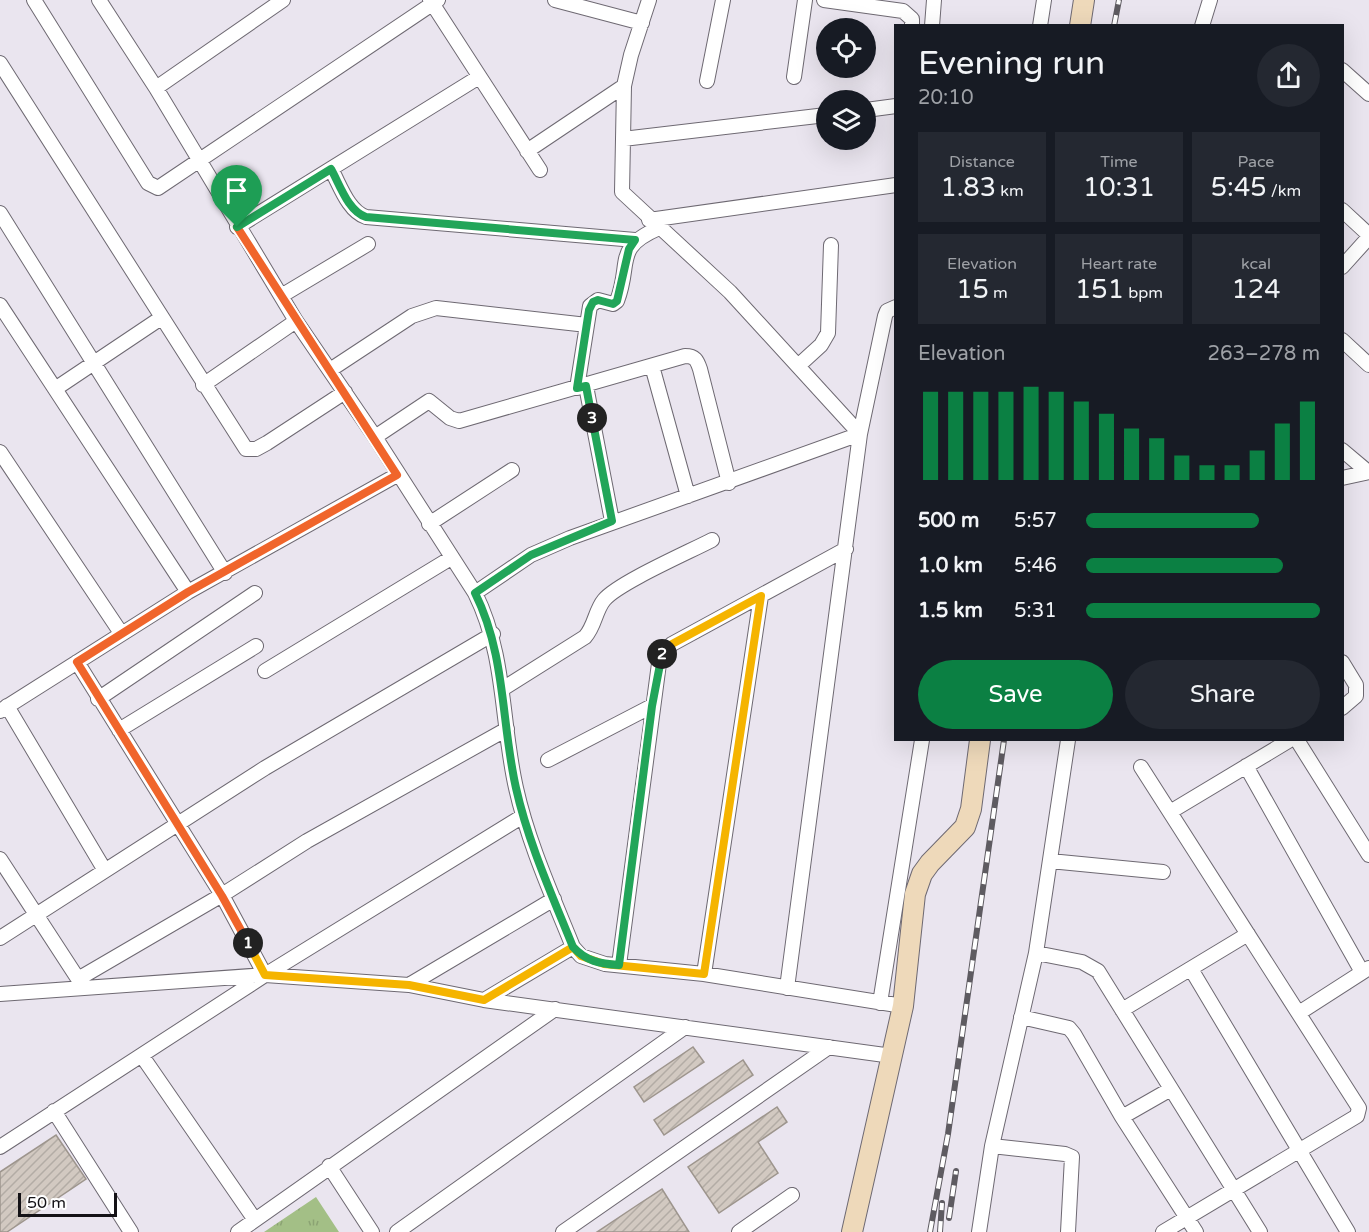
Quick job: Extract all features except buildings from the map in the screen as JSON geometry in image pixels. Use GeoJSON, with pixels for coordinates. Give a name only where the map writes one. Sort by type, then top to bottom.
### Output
{"type":"FeatureCollection","features":[{"type":"Feature","properties":{"kind":"street"},"geometry":{"type":"LineString","coordinates":[[34,0],[152,188],[165,185],[198,159],[434,1],[479,77],[540,170]]}},
{"type":"Feature","properties":{"kind":"street"},"geometry":{"type":"LineString","coordinates":[[99,0],[156,88],[280,296],[375,437],[397,475],[475,593],[493,634],[504,688],[507,729],[523,816],[573,947],[581,956],[595,962],[704,974],[903,1006]]}},
{"type":"Feature","properties":{"kind":"street"},"geometry":{"type":"LineString","coordinates":[[156,88],[283,0]]}},
{"type":"Feature","properties":{"kind":"street"},"geometry":{"type":"LineString","coordinates":[[555,0],[642,23]]}},
{"type":"Feature","properties":{"kind":"street"},"geometry":{"type":"LineString","coordinates":[[649,0],[624,86],[622,192],[730,292],[860,434]]}},
{"type":"Feature","properties":{"kind":"street"},"geometry":{"type":"LineString","coordinates":[[707,81],[723,0]]}},
{"type":"Feature","properties":{"kind":"street"},"geometry":{"type":"LineString","coordinates":[[794,77],[805,0]]}},
{"type":"Feature","properties":{"kind":"street"},"geometry":{"type":"LineString","coordinates":[[824,0],[903,11],[909,14],[912,24]]}},
{"type":"Feature","properties":{"kind":"street"},"geometry":{"type":"LineString","coordinates":[[932,24],[934,0]]}},
{"type":"Feature","properties":{"kind":"street"},"geometry":{"type":"LineString","coordinates":[[1041,24],[1044,0]]}},
{"type":"Feature","properties":{"kind":"street"},"geometry":{"type":"LineString","coordinates":[[1080,24],[1084,0]]}},
{"type":"Feature","properties":{"kind":"street"},"geometry":{"type":"LineString","coordinates":[[1203,24],[1210,0]]}},
{"type":"Feature","properties":{"kind":"street"},"geometry":{"type":"LineString","coordinates":[[0,63],[203,385],[246,449],[256,449],[345,392]]}},
{"type":"Feature","properties":{"kind":"street"},"geometry":{"type":"LineString","coordinates":[[1344,72],[1369,94]]}},
{"type":"Feature","properties":{"kind":"street"},"geometry":{"type":"LineString","coordinates":[[237,227],[479,77]]}},
{"type":"Feature","properties":{"kind":"street"},"geometry":{"type":"LineString","coordinates":[[527,151],[624,86]]}},
{"type":"Feature","properties":{"kind":"street"},"geometry":{"type":"LineString","coordinates":[[876,109],[894,106]]}},
{"type":"Feature","properties":{"kind":"street"},"geometry":{"type":"LineString","coordinates":[[623,139],[816,116]]}},
{"type":"Feature","properties":{"kind":"street"},"geometry":{"type":"LineString","coordinates":[[331,169],[351,206],[358,214],[366,217],[635,240]]}},
{"type":"Feature","properties":{"kind":"street"},"geometry":{"type":"LineString","coordinates":[[612,521],[581,387],[586,325],[593,302],[598,300],[613,304],[617,301],[629,249],[635,240],[654,224],[894,185]]}},
{"type":"Feature","properties":{"kind":"street"},"geometry":{"type":"LineString","coordinates":[[1344,212],[1369,236],[1344,265]]}},
{"type":"Feature","properties":{"kind":"street"},"geometry":{"type":"LineString","coordinates":[[0,213],[96,362],[225,573]]}},
{"type":"Feature","properties":{"kind":"street"},"geometry":{"type":"LineString","coordinates":[[280,296],[368,244]]}},
{"type":"Feature","properties":{"kind":"street"},"geometry":{"type":"LineString","coordinates":[[798,366],[821,345],[828,333],[831,245]]}},
{"type":"Feature","properties":{"kind":"street"},"geometry":{"type":"LineString","coordinates":[[0,305],[188,592]]}},
{"type":"Feature","properties":{"kind":"street"},"geometry":{"type":"LineString","coordinates":[[330,370],[412,316],[436,308],[586,325]]}},
{"type":"Feature","properties":{"kind":"street"},"geometry":{"type":"LineString","coordinates":[[787,988],[860,434],[885,316],[887,310],[894,308]]}},
{"type":"Feature","properties":{"kind":"street"},"geometry":{"type":"LineString","coordinates":[[55,389],[161,318]]}},
{"type":"Feature","properties":{"kind":"street"},"geometry":{"type":"LineString","coordinates":[[203,385],[296,321]]}},
{"type":"Feature","properties":{"kind":"street"},"geometry":{"type":"LineString","coordinates":[[1344,342],[1369,365]]}},
{"type":"Feature","properties":{"kind":"street"},"geometry":{"type":"LineString","coordinates":[[375,437],[429,401],[450,418],[459,421],[685,356],[697,360],[729,483]]}},
{"type":"Feature","properties":{"kind":"street"},"geometry":{"type":"LineString","coordinates":[[652,366],[688,496]]}},
{"type":"Feature","properties":{"kind":"street"},"geometry":{"type":"LineString","coordinates":[[475,593],[531,555],[612,521],[729,483],[860,434]]}},
{"type":"Feature","properties":{"kind":"street"},"geometry":{"type":"LineString","coordinates":[[0,452],[121,633]]}},
{"type":"Feature","properties":{"kind":"street"},"geometry":{"type":"LineString","coordinates":[[1344,452],[1368,472]]}},
{"type":"Feature","properties":{"kind":"street"},"geometry":{"type":"LineString","coordinates":[[429,524],[512,470]]}},
{"type":"Feature","properties":{"kind":"street"},"geometry":{"type":"LineString","coordinates":[[1344,478],[1368,472]]}},
{"type":"Feature","properties":{"kind":"street"},"geometry":{"type":"LineString","coordinates":[[104,869],[4,709],[188,592],[397,475]]}},
{"type":"Feature","properties":{"kind":"street"},"geometry":{"type":"LineString","coordinates":[[504,688],[585,637],[591,630],[599,607],[613,591],[712,540]]}},
{"type":"Feature","properties":{"kind":"street"},"geometry":{"type":"LineString","coordinates":[[619,965],[657,666],[665,649],[846,549]]}},
{"type":"Feature","properties":{"kind":"street"},"geometry":{"type":"LineString","coordinates":[[265,671],[451,558]]}},
{"type":"Feature","properties":{"kind":"street"},"geometry":{"type":"LineString","coordinates":[[98,699],[255,593]]}},
{"type":"Feature","properties":{"kind":"street"},"geometry":{"type":"LineString","coordinates":[[704,974],[761,596]]}},
{"type":"Feature","properties":{"kind":"street"},"geometry":{"type":"LineString","coordinates":[[0,938],[104,869],[265,768],[493,634]]}},
{"type":"Feature","properties":{"kind":"street"},"geometry":{"type":"LineString","coordinates":[[119,730],[256,646]]}},
{"type":"Feature","properties":{"kind":"street"},"geometry":{"type":"LineString","coordinates":[[77,662],[222,896],[265,975]]}},
{"type":"Feature","properties":{"kind":"street"},"geometry":{"type":"LineString","coordinates":[[1344,665],[1356,685],[1356,696],[1344,706]]}},
{"type":"Feature","properties":{"kind":"street"},"geometry":{"type":"LineString","coordinates":[[548,760],[652,706]]}},
{"type":"Feature","properties":{"kind":"street"},"geometry":{"type":"LineString","coordinates":[[81,983],[307,841],[507,729]]}},
{"type":"Feature","properties":{"kind":"street"},"geometry":{"type":"LineString","coordinates":[[880,1003],[922,741]]}},
{"type":"Feature","properties":{"kind":"street"},"geometry":{"type":"LineString","coordinates":[[852,1232],[903,1006],[918,885],[930,862],[965,827],[971,809],[981,741]]}},
{"type":"Feature","properties":{"kind":"street"},"geometry":{"type":"LineString","coordinates":[[979,1232],[992,1146],[1036,953],[1068,741]]}},
{"type":"Feature","properties":{"kind":"street"},"geometry":{"type":"LineString","coordinates":[[1170,812],[1288,741]]}},
{"type":"Feature","properties":{"kind":"street"},"geometry":{"type":"LineString","coordinates":[[1298,741],[1369,855]]}},
{"type":"Feature","properties":{"kind":"street"},"geometry":{"type":"LineString","coordinates":[[1246,766],[1366,970],[1299,1013]]}},
{"type":"Feature","properties":{"kind":"street"},"geometry":{"type":"LineString","coordinates":[[1141,767],[1357,1104],[1364,1109],[1300,1151],[1163,1232]]}},
{"type":"Feature","properties":{"kind":"street"},"geometry":{"type":"LineString","coordinates":[[0,1147],[265,975],[523,816]]}},
{"type":"Feature","properties":{"kind":"street"},"geometry":{"type":"LineString","coordinates":[[0,859],[81,983]]}},
{"type":"Feature","properties":{"kind":"street"},"geometry":{"type":"LineString","coordinates":[[1050,861],[1163,872]]}},
{"type":"Feature","properties":{"kind":"street"},"geometry":{"type":"LineString","coordinates":[[409,985],[554,899]]}},
{"type":"Feature","properties":{"kind":"street"},"geometry":{"type":"LineString","coordinates":[[1122,1010],[1248,934]]}},
{"type":"Feature","properties":{"kind":"street"},"geometry":{"type":"LineString","coordinates":[[484,1000],[573,947]]}},
{"type":"Feature","properties":{"kind":"street"},"geometry":{"type":"LineString","coordinates":[[1036,953],[1091,965],[1103,978],[1260,1232]]}},
{"type":"Feature","properties":{"kind":"street"},"geometry":{"type":"LineString","coordinates":[[1191,969],[1348,1232]]}},
{"type":"Feature","properties":{"kind":"street"},"geometry":{"type":"LineString","coordinates":[[0,994],[81,983],[265,975],[409,985],[484,1000],[892,1056]]}},
{"type":"Feature","properties":{"kind":"street"},"geometry":{"type":"LineString","coordinates":[[238,1232],[555,1009]]}},
{"type":"Feature","properties":{"kind":"street"},"geometry":{"type":"LineString","coordinates":[[1021,1017],[1069,1028],[1122,1117],[1196,1232]]}},
{"type":"Feature","properties":{"kind":"street"},"geometry":{"type":"LineString","coordinates":[[397,1232],[685,1027]]}},
{"type":"Feature","properties":{"kind":"street"},"geometry":{"type":"LineString","coordinates":[[562,1232],[829,1047]]}},
{"type":"Feature","properties":{"kind":"street"},"geometry":{"type":"LineString","coordinates":[[142,1056],[255,1220]]}},
{"type":"Feature","properties":{"kind":"street"},"geometry":{"type":"LineString","coordinates":[[1122,1117],[1171,1089]]}},
{"type":"Feature","properties":{"kind":"street"},"geometry":{"type":"LineString","coordinates":[[54,1111],[131,1232]]}},
{"type":"Feature","properties":{"kind":"street"},"geometry":{"type":"LineString","coordinates":[[992,1146],[1065,1154],[1072,1157],[1068,1232]]}},
{"type":"Feature","properties":{"kind":"street"},"geometry":{"type":"LineString","coordinates":[[329,1166],[372,1232]]}},
{"type":"Feature","properties":{"kind":"street"},"geometry":{"type":"LineString","coordinates":[[739,1232],[792,1195]]}},
{"type":"Feature","properties":{"kind":"green space"},"geometry":{"type":"Polygon","coordinates":[[[316,1197],[339,1232],[264,1232],[316,1197]]]}},
{"type":"Feature","properties":{"kind":"railway"},"geometry":{"type":"LineString","coordinates":[[1114,24],[1119,0]]}},
{"type":"Feature","properties":{"kind":"railway"},"geometry":{"type":"LineString","coordinates":[[930,1232],[948,1134],[1004,741]]}},
{"type":"Feature","properties":{"kind":"railway"},"geometry":{"type":"LineString","coordinates":[[949,1218],[956,1171]]}},
{"type":"Feature","properties":{"kind":"railway"},"geometry":{"type":"LineString","coordinates":[[940,1232],[942,1203]]}},
{"type":"Feature","properties":{"kind":"route"},"geometry":{"type":"LineString","coordinates":[[237,227],[296,321],[375,437],[397,475],[188,592],[77,662],[222,896],[265,975],[409,985],[484,1000],[573,947],[581,956],[604,964],[704,974],[761,596],[672,644],[660,656],[619,965],[604,964],[595,962],[581,956],[573,947],[554,899],[523,816],[516,787],[507,729],[504,688],[493,634],[475,593],[531,555],[612,521],[586,386],[577,388],[590,306],[598,300],[613,304],[617,301],[629,249],[635,240],[366,217],[358,214],[351,206],[331,169],[237,227]]}}]}
